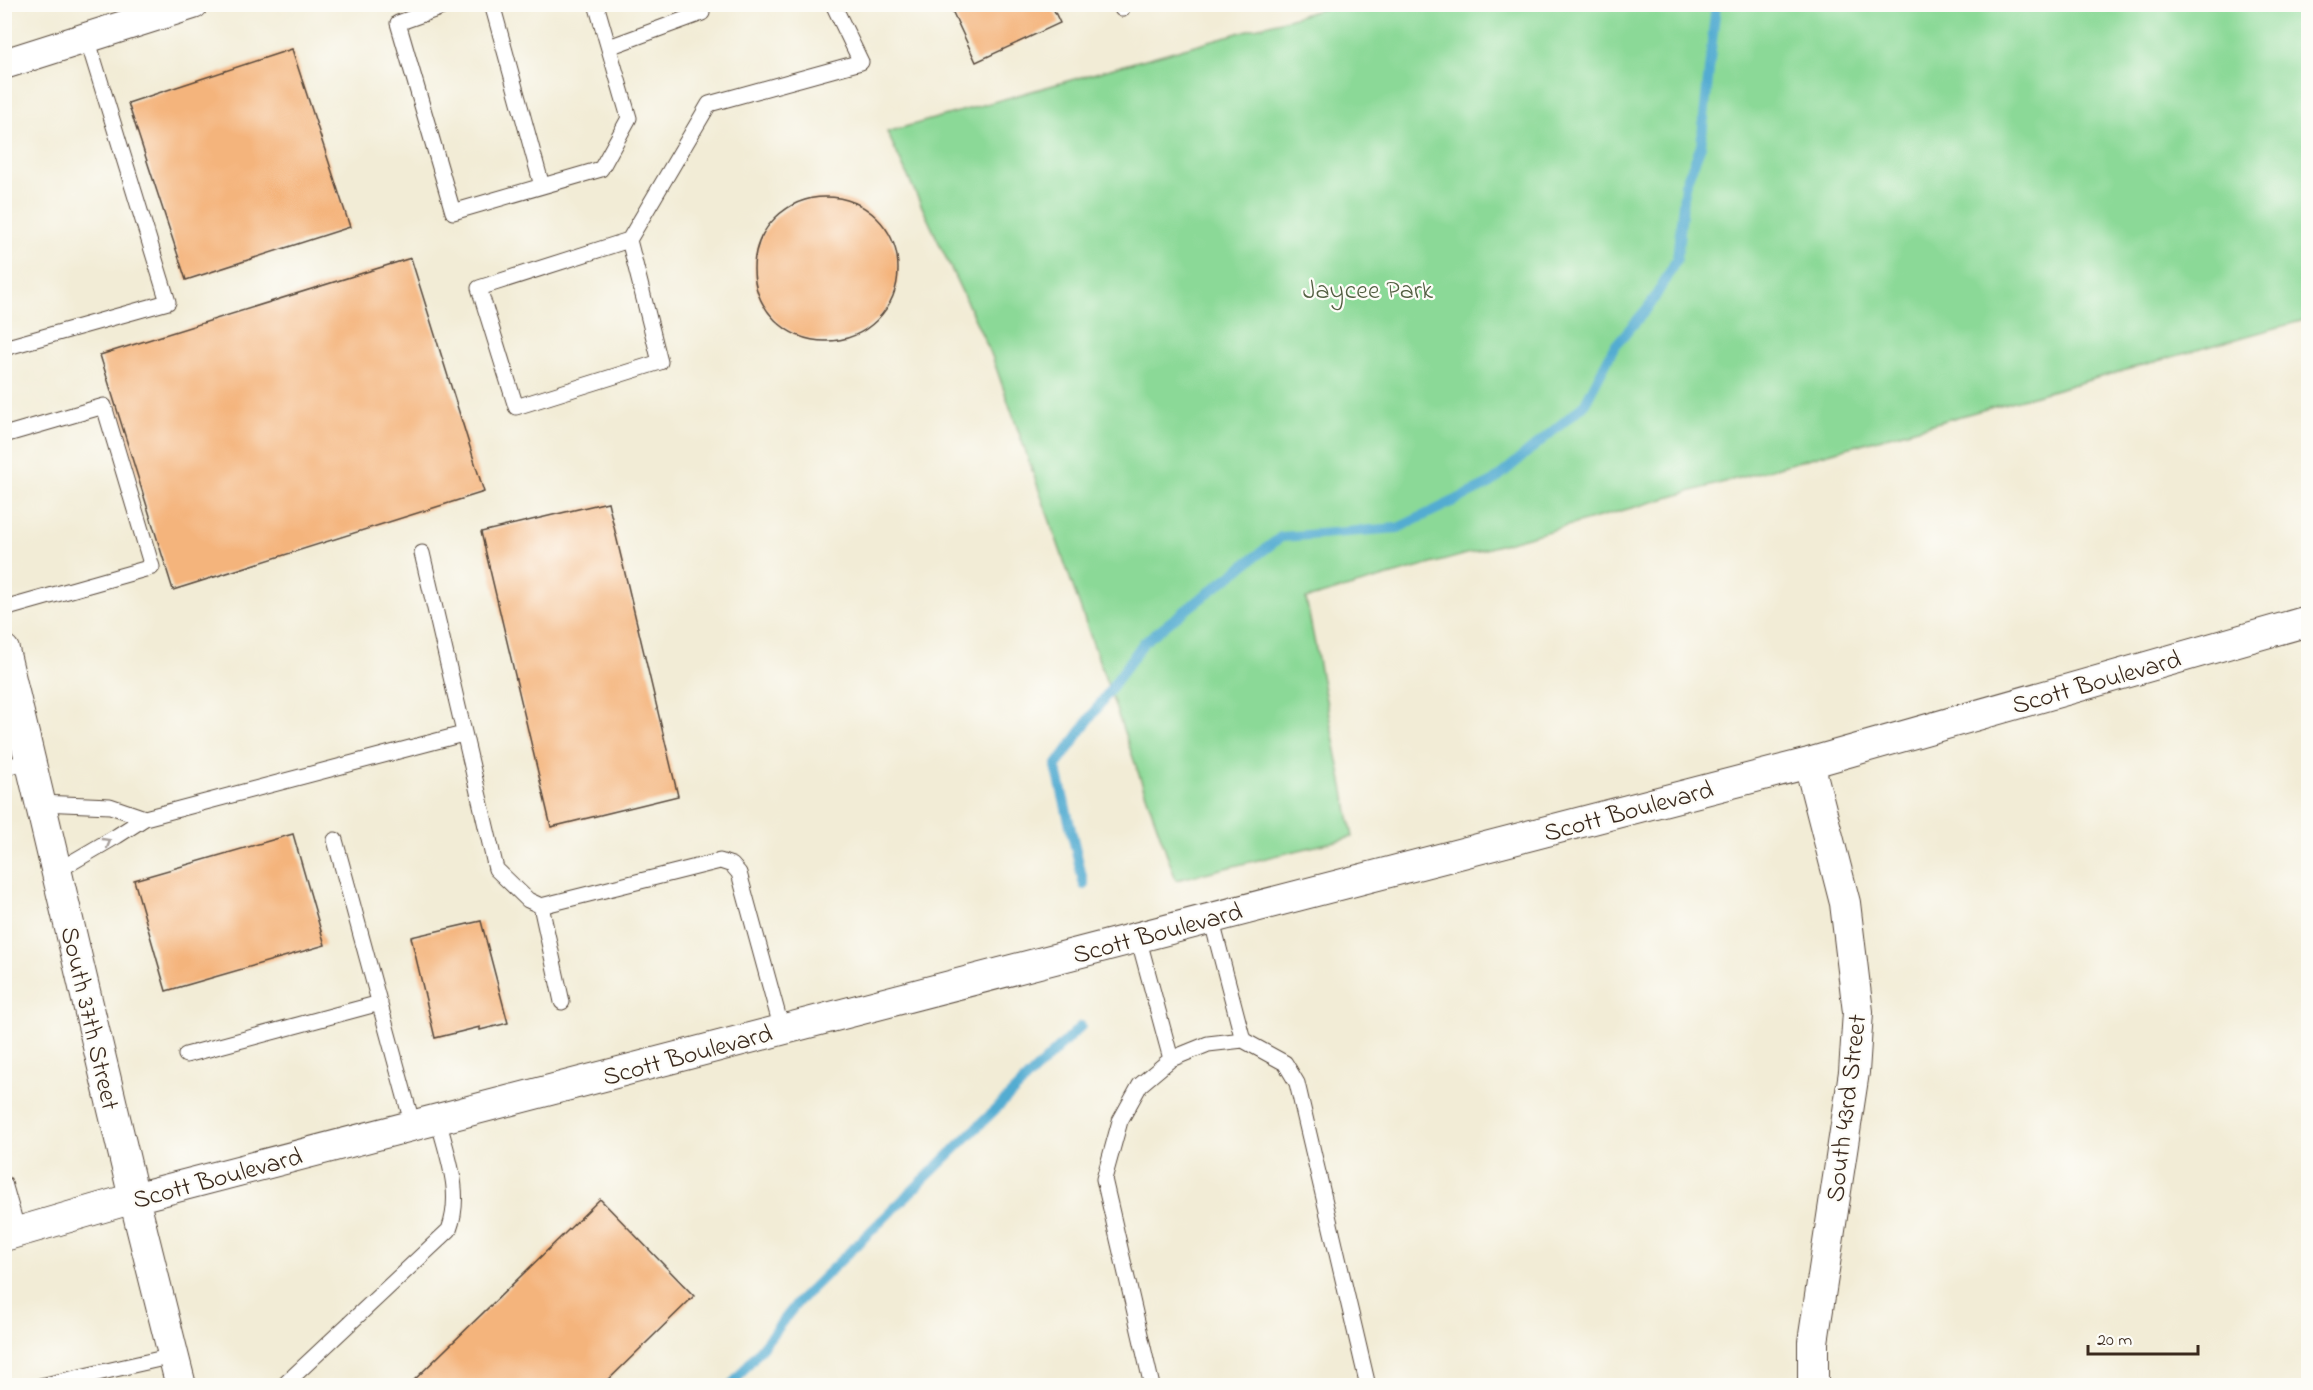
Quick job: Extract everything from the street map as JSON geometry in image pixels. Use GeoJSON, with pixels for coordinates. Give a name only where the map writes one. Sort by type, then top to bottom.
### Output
{"type":"FeatureCollection","features":[{"type":"Feature","properties":{"kind":"street"},"geometry":{"type":"LineString","coordinates":[[4,63],[192,4]]}},
{"type":"Feature","properties":{"kind":"street","name":"Scott Boulevard"},"geometry":{"type":"LineString","coordinates":[[11,1234],[134,1198],[1809,763],[2308,621]]}},
{"type":"Feature","properties":{"kind":"street","name":"South 37th Street"},"geometry":{"type":"LineString","coordinates":[[4,650],[18,764],[40,803],[181,1386]]}},
{"type":"Feature","properties":{"kind":"street","name":"South 43rd Street"},"geometry":{"type":"LineString","coordinates":[[1809,763],[1845,903],[1858,1012],[1854,1072],[1813,1342],[1813,1386]]}},
{"type":"Feature","properties":{"kind":"lane"},"geometry":{"type":"LineString","coordinates":[[451,4],[398,23],[453,212],[601,169],[630,118],[596,4]]}},
{"type":"Feature","properties":{"kind":"lane"},"geometry":{"type":"LineString","coordinates":[[492,4],[542,186]]}},
{"type":"Feature","properties":{"kind":"lane"},"geometry":{"type":"LineString","coordinates":[[609,47],[702,13],[700,4]]}},
{"type":"Feature","properties":{"kind":"lane"},"geometry":{"type":"LineString","coordinates":[[629,240],[660,362],[516,407],[479,288],[629,240],[709,104],[861,62],[833,4]]}},
{"type":"Feature","properties":{"kind":"lane"},"geometry":{"type":"LineString","coordinates":[[4,348],[168,302],[87,38]]}},
{"type":"Feature","properties":{"kind":"lane"},"geometry":{"type":"LineString","coordinates":[[4,435],[104,406],[152,567],[4,609]]}},
{"type":"Feature","properties":{"kind":"lane"},"geometry":{"type":"LineString","coordinates":[[422,553],[496,869],[528,900],[541,906],[720,861],[732,865],[739,873],[782,1030]]}},
{"type":"Feature","properties":{"kind":"lane"},"geometry":{"type":"LineString","coordinates":[[57,871],[117,837],[145,818],[463,734]]}},
{"type":"Feature","properties":{"kind":"lane"},"geometry":{"type":"LineString","coordinates":[[40,803],[110,806],[145,818]]}},
{"type":"Feature","properties":{"kind":"lane"},"geometry":{"type":"LineString","coordinates":[[283,1386],[449,1230],[455,1213],[456,1192],[380,1003],[335,840]]}},
{"type":"Feature","properties":{"kind":"lane"},"geometry":{"type":"LineString","coordinates":[[541,906],[562,1002]]}},
{"type":"Feature","properties":{"kind":"lane"},"geometry":{"type":"LineString","coordinates":[[1211,918],[1243,1040]]}},
{"type":"Feature","properties":{"kind":"lane"},"geometry":{"type":"LineString","coordinates":[[1138,937],[1172,1059]]}},
{"type":"Feature","properties":{"kind":"lane"},"geometry":{"type":"LineString","coordinates":[[186,1054],[380,1003]]}},
{"type":"Feature","properties":{"kind":"lane"},"geometry":{"type":"LineString","coordinates":[[1152,1386],[1104,1179],[1120,1120],[1140,1085],[1172,1059],[1208,1044],[1243,1040],[1285,1063],[1297,1083],[1368,1386]]}},
{"type":"Feature","properties":{"kind":"lane"},"geometry":{"type":"LineString","coordinates":[[4,1183],[11,1234]]}},
{"type":"Feature","properties":{"kind":"lane"},"geometry":{"type":"LineString","coordinates":[[40,1386],[71,1382],[173,1356]]}},
{"type":"Feature","properties":{"kind":"green space","name":"Jaycee Park"},"geometry":{"type":"Polygon","coordinates":[[[1337,5],[2308,5],[2308,319],[1306,599],[1353,837],[1176,880],[992,356],[887,132],[1337,5]]]}},
{"type":"Feature","properties":{"kind":"building"},"geometry":{"type":"Polygon","coordinates":[[[949,4],[1051,4],[1060,23],[976,62],[949,4]]]}},
{"type":"Feature","properties":{"kind":"building"},"geometry":{"type":"Polygon","coordinates":[[[292,49],[350,227],[186,280],[128,103],[292,49]]]}},
{"type":"Feature","properties":{"kind":"building"},"geometry":{"type":"Polygon","coordinates":[[[826,197],[854,202],[877,218],[893,241],[898,269],[893,297],[877,320],[854,336],[826,341],[798,336],[775,320],[759,297],[754,269],[759,241],[775,218],[798,202],[826,197]]]}},
{"type":"Feature","properties":{"kind":"building"},"geometry":{"type":"Polygon","coordinates":[[[411,258],[484,492],[173,590],[100,355],[411,258]]]}},
{"type":"Feature","properties":{"kind":"building"},"geometry":{"type":"Polygon","coordinates":[[[608,502],[678,796],[551,827],[481,532],[608,502]]]}},
{"type":"Feature","properties":{"kind":"building"},"geometry":{"type":"Polygon","coordinates":[[[293,834],[325,945],[166,991],[134,880],[293,834]]]}},
{"type":"Feature","properties":{"kind":"building"},"geometry":{"type":"Polygon","coordinates":[[[481,921],[508,1023],[435,1038],[411,937],[481,921]]]}},
{"type":"Feature","properties":{"kind":"building"},"geometry":{"type":"Polygon","coordinates":[[[600,1199],[694,1296],[602,1386],[408,1386],[600,1199]]]}},
{"type":"Feature","properties":{"kind":"waterway"},"geometry":{"type":"LineString","coordinates":[[1084,885],[1056,766],[1144,642],[1281,537],[1398,528],[1491,483],[1584,405],[1614,347],[1651,304],[1677,259],[1685,185],[1701,146],[1716,4]]}},
{"type":"Feature","properties":{"kind":"waterway"},"geometry":{"type":"LineString","coordinates":[[731,1386],[798,1302],[1081,1026]]}}]}
